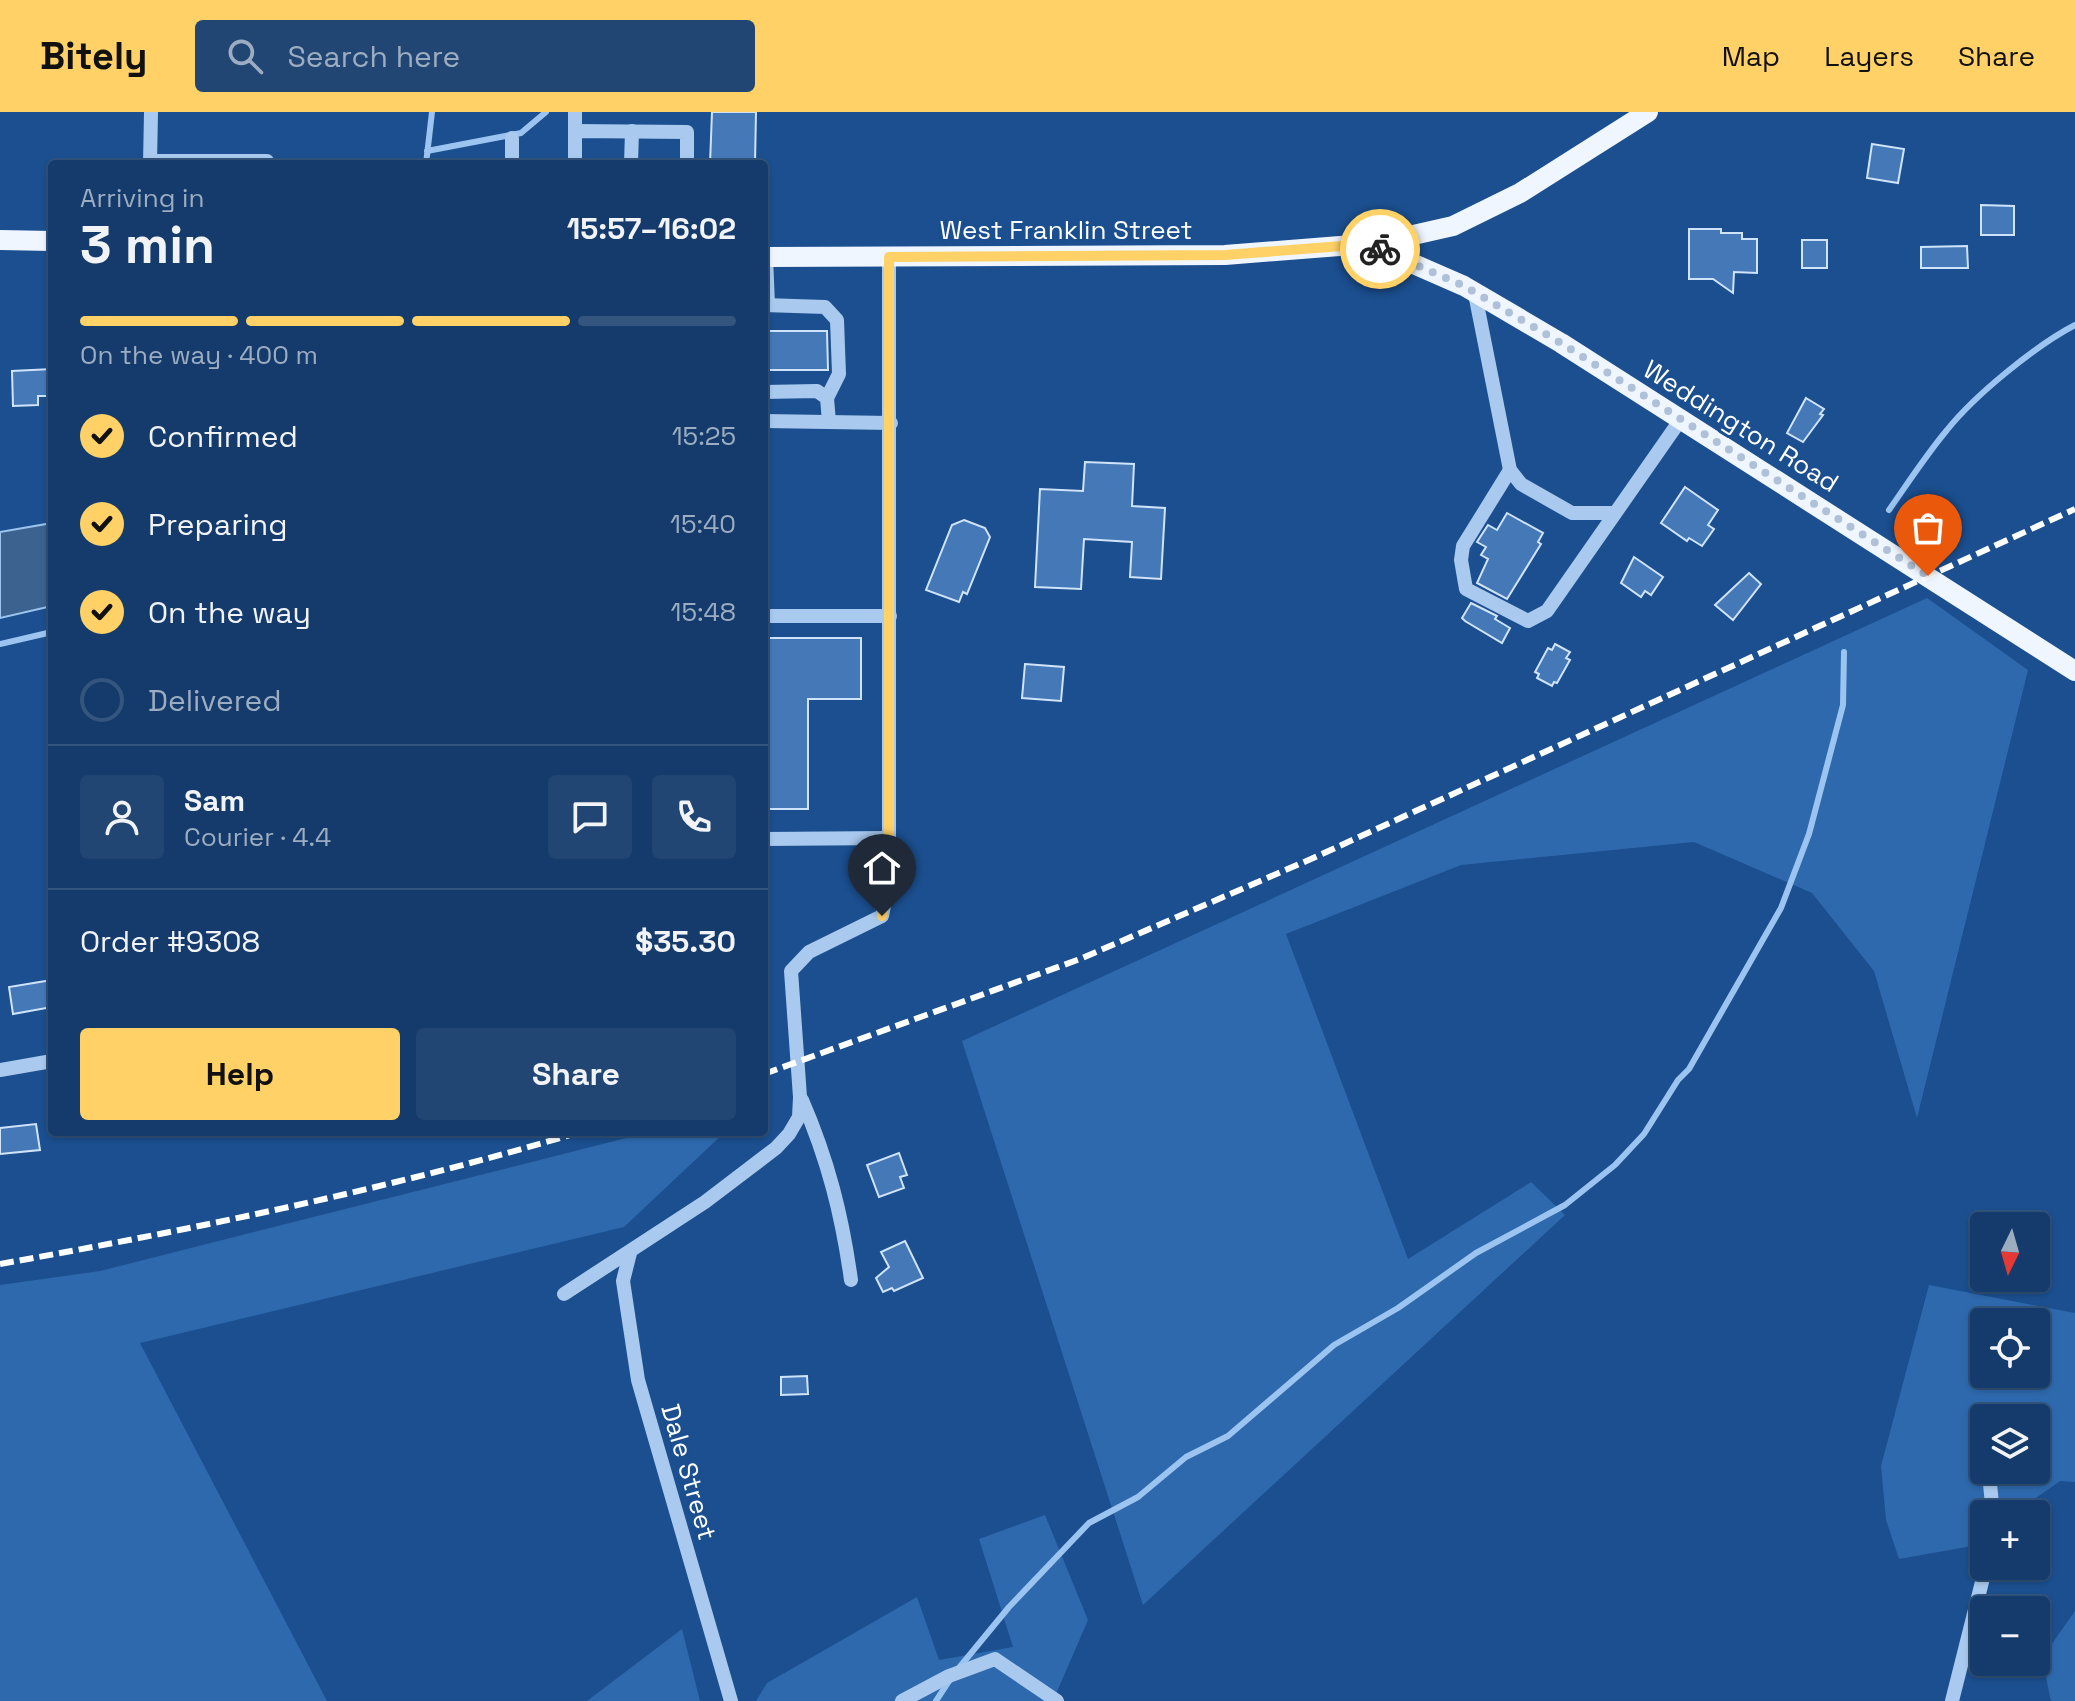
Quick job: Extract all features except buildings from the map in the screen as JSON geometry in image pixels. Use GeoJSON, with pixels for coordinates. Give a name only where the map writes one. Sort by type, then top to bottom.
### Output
{"type":"FeatureCollection","features":[{"type":"Feature","properties":{"kind":"main road","name":"West Franklin Street"},"geometry":{"type":"LineString","coordinates":[[768,257],[1225,255],[1368,244],[1453,226],[1520,193],[1648,112]]}},
{"type":"Feature","properties":{"kind":"main road"},"geometry":{"type":"LineString","coordinates":[[0,240],[48,241]]}},
{"type":"Feature","properties":{"kind":"main road","name":"Weddington Road"},"geometry":{"type":"LineString","coordinates":[[1368,244],[1464,286],[1561,343],[2075,671]]}},
{"type":"Feature","properties":{"kind":"street"},"geometry":{"type":"LineString","coordinates":[[150,160],[151,112]]}},
{"type":"Feature","properties":{"kind":"street"},"geometry":{"type":"LineString","coordinates":[[575,112],[575,160]]}},
{"type":"Feature","properties":{"kind":"street"},"geometry":{"type":"LineString","coordinates":[[575,131],[687,132],[687,160]]}},
{"type":"Feature","properties":{"kind":"street"},"geometry":{"type":"LineString","coordinates":[[631,160],[632,131]]}},
{"type":"Feature","properties":{"kind":"street"},"geometry":{"type":"LineString","coordinates":[[512,138],[512,160]]}},
{"type":"Feature","properties":{"kind":"street"},"geometry":{"type":"LineString","coordinates":[[564,1294],[630,1253],[776,1148],[799,1117],[791,971],[809,952],[882,916],[889,881],[889,257]]}},
{"type":"Feature","properties":{"kind":"street"},"geometry":{"type":"LineString","coordinates":[[1475,294],[1510,470],[1521,484],[1572,513],[1613,513]]}},
{"type":"Feature","properties":{"kind":"street"},"geometry":{"type":"LineString","coordinates":[[768,305],[825,307],[837,320],[839,374],[827,398],[829,422]]}},
{"type":"Feature","properties":{"kind":"street"},"geometry":{"type":"LineString","coordinates":[[768,392],[817,391],[827,398]]}},
{"type":"Feature","properties":{"kind":"street"},"geometry":{"type":"LineString","coordinates":[[1510,470],[1463,546],[1463,580],[1466,589],[1528,621],[1547,611],[1681,419]]}},
{"type":"Feature","properties":{"kind":"street"},"geometry":{"type":"LineString","coordinates":[[768,421],[891,423]]}},
{"type":"Feature","properties":{"kind":"street"},"geometry":{"type":"LineString","coordinates":[[768,616],[890,616]]}},
{"type":"Feature","properties":{"kind":"street"},"geometry":{"type":"LineString","coordinates":[[768,839],[889,838]]}},
{"type":"Feature","properties":{"kind":"street"},"geometry":{"type":"LineString","coordinates":[[0,1070],[48,1062]]}},
{"type":"Feature","properties":{"kind":"street"},"geometry":{"type":"LineString","coordinates":[[800,1097],[824,1154],[842,1214],[851,1280]]}},
{"type":"Feature","properties":{"kind":"street","name":"Dale Street"},"geometry":{"type":"LineString","coordinates":[[630,1253],[623,1281],[638,1380],[731,1701]]}},
{"type":"Feature","properties":{"kind":"street"},"geometry":{"type":"LineString","coordinates":[[1952,1701],[1982,1580]]}},
{"type":"Feature","properties":{"kind":"street"},"geometry":{"type":"LineString","coordinates":[[902,1701],[949,1676],[995,1659],[1057,1701]]}},
{"type":"Feature","properties":{"kind":"shaded area"},"geometry":{"type":"Polygon","coordinates":[[[48,524],[48,607],[0,618],[0,532],[48,524]]]}},
{"type":"Feature","properties":{"kind":"shaded area"},"geometry":{"type":"Polygon","coordinates":[[[1927,598],[2028,670],[1917,1118],[1874,971],[1812,893],[1694,842],[1461,865],[1286,934],[1408,1259],[1531,1182],[1565,1215],[1143,1605],[962,1041],[1927,598]]]}},
{"type":"Feature","properties":{"kind":"shaded area"},"geometry":{"type":"Polygon","coordinates":[[[634,1136],[721,1136],[624,1227],[140,1343],[327,1701],[0,1701],[0,1285],[100,1271],[634,1136]]]}},
{"type":"Feature","properties":{"kind":"shaded area"},"geometry":{"type":"Polygon","coordinates":[[[1929,1285],[2049,1308],[1970,1308],[1970,1388],[2050,1388],[2050,1308],[2075,1313],[2075,1482],[2060,1481],[2033,1500],[1970,1500],[1970,1546],[1899,1559],[1886,1520],[1881,1466],[1929,1285]]]}},
{"type":"Feature","properties":{"kind":"shaded area"},"geometry":{"type":"Polygon","coordinates":[[[1045,1515],[1088,1620],[1053,1701],[756,1701],[767,1683],[917,1597],[939,1660],[1013,1647],[979,1539],[1045,1515]]]}},
{"type":"Feature","properties":{"kind":"shaded area"},"geometry":{"type":"Polygon","coordinates":[[[2075,1611],[2075,1701],[2051,1701],[2046,1676],[2050,1676],[2050,1647],[2075,1611]]]}},
{"type":"Feature","properties":{"kind":"shaded area"},"geometry":{"type":"Polygon","coordinates":[[[682,1629],[700,1701],[587,1701],[682,1629]]]}},
{"type":"Feature","properties":{"kind":"waterway"},"geometry":{"type":"LineString","coordinates":[[426,160],[432,112]]}},
{"type":"Feature","properties":{"kind":"waterway"},"geometry":{"type":"LineString","coordinates":[[427,151],[521,133],[546,112]]}},
{"type":"Feature","properties":{"kind":"waterway"},"geometry":{"type":"LineString","coordinates":[[1889,510],[1939,440],[1973,402],[2024,358],[2075,325]]}},
{"type":"Feature","properties":{"kind":"waterway"},"geometry":{"type":"LineString","coordinates":[[0,644],[48,633]]}},
{"type":"Feature","properties":{"kind":"waterway"},"geometry":{"type":"LineString","coordinates":[[958,1669],[1009,1607],[1089,1523],[1138,1497],[1186,1457],[1228,1436],[1334,1345],[1398,1308],[1476,1253],[1565,1205],[1615,1165],[1644,1134],[1678,1080],[1689,1069],[1781,908],[1809,834],[1843,705],[1844,652]]}},
{"type":"Feature","properties":{"kind":"waterway"},"geometry":{"type":"LineString","coordinates":[[936,1701],[949,1681]]}},
{"type":"Feature","properties":{"kind":"railway"},"geometry":{"type":"LineString","coordinates":[[768,1073],[1080,959],[1311,859],[2075,509]]}},
{"type":"Feature","properties":{"kind":"railway"},"geometry":{"type":"LineString","coordinates":[[0,1264],[146,1237],[364,1190],[566,1136]]}},
{"type":"Feature","properties":{"kind":"way so far"},"geometry":{"type":"LineString","coordinates":[[1380,249],[1464,286],[1561,343],[1928,576]]}},
{"type":"Feature","properties":{"kind":"route"},"geometry":{"type":"LineString","coordinates":[[882,916],[889,881],[889,257],[1225,255],[1368,244],[1380,249]]}}]}
